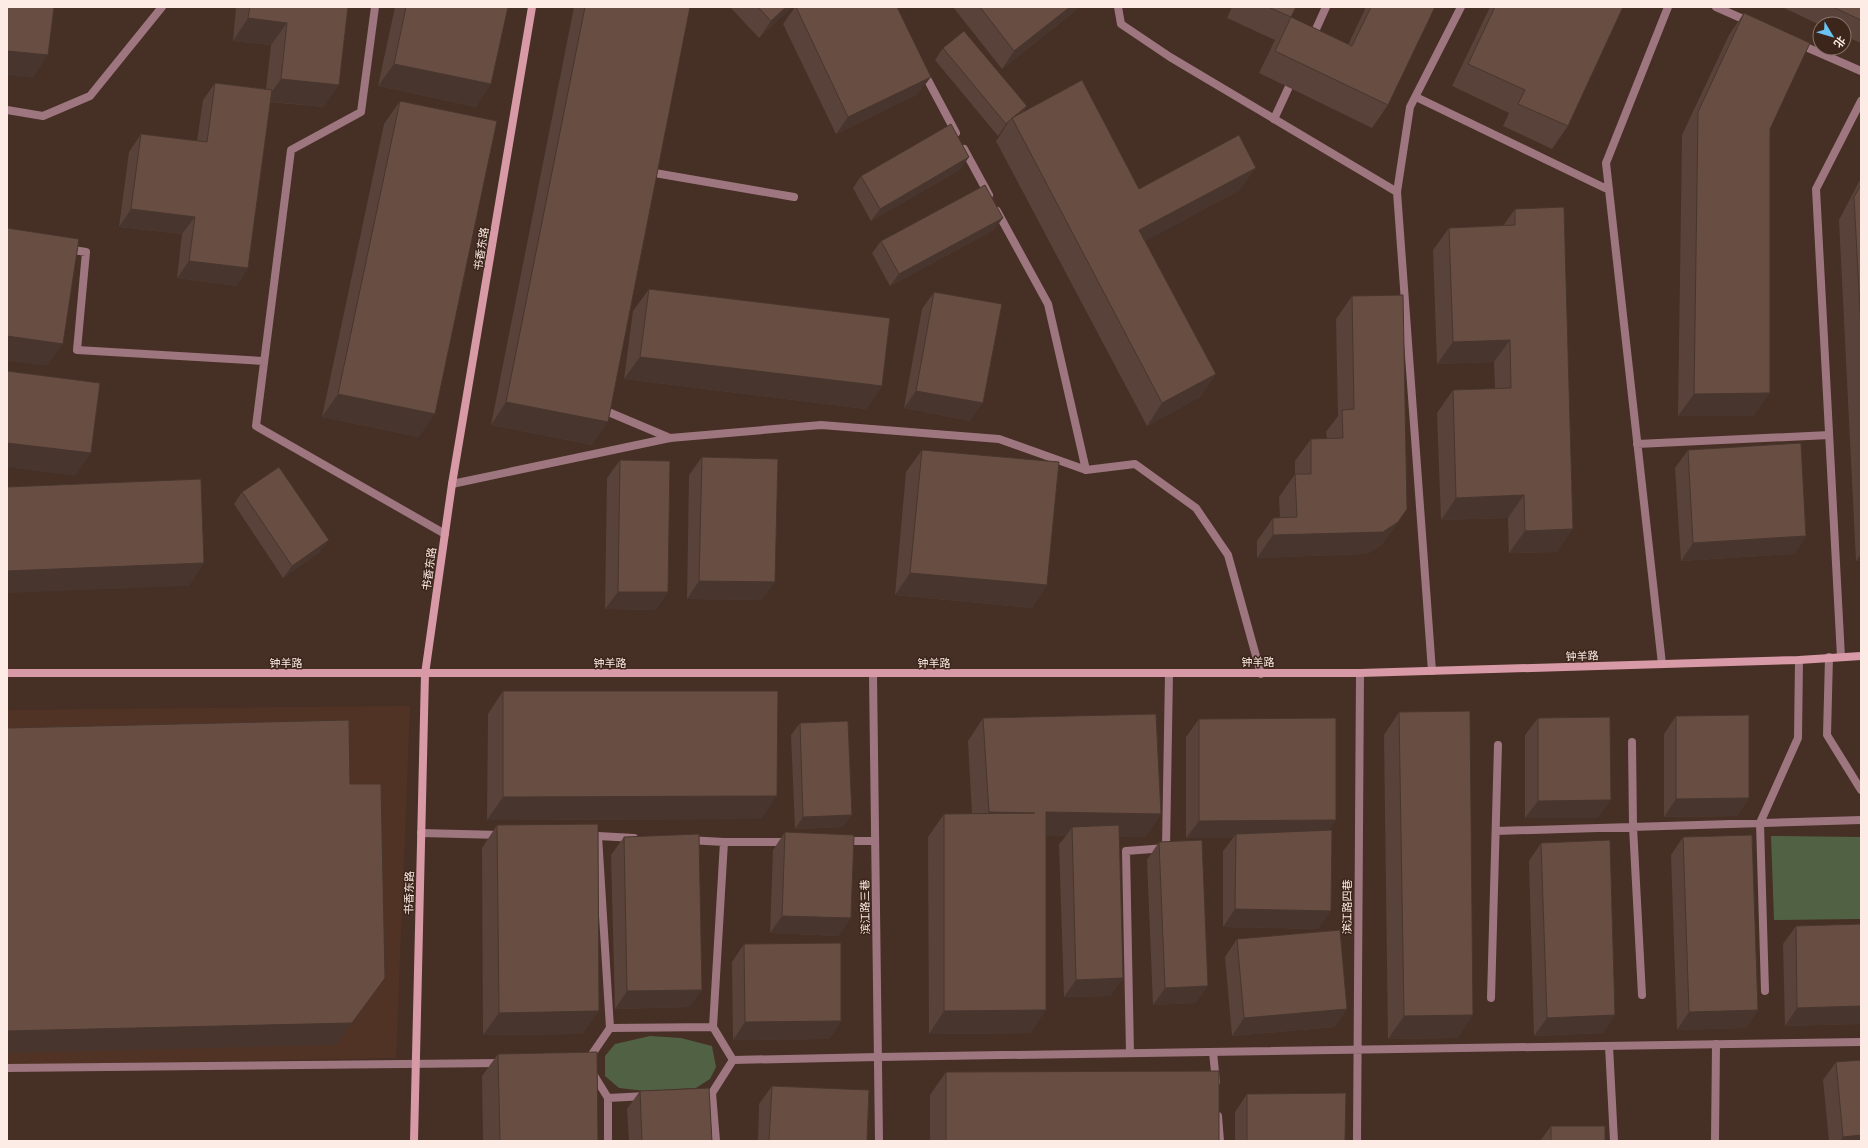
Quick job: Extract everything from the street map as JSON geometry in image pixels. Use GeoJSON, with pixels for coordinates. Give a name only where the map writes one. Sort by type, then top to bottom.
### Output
{"type":"FeatureCollection","features":[{"type":"Feature","properties":{"kind":"street"},"geometry":{"type":"LineString","coordinates":[[7,110],[43,116],[90,96],[162,7]]}},
{"type":"Feature","properties":{"kind":"street"},"geometry":{"type":"LineString","coordinates":[[376,7],[361,112],[292,150],[256,426],[445,534]]}},
{"type":"Feature","properties":{"kind":"street","name":"书香东路"},"geometry":{"type":"LineString","coordinates":[[414,1141],[425,674],[452,484],[532,7]]}},
{"type":"Feature","properties":{"kind":"street"},"geometry":{"type":"LineString","coordinates":[[1118,7],[1121,24],[1170,57],[1397,192]]}},
{"type":"Feature","properties":{"kind":"street"},"geometry":{"type":"LineString","coordinates":[[1307,49],[1326,7]]}},
{"type":"Feature","properties":{"kind":"street"},"geometry":{"type":"LineString","coordinates":[[1432,671],[1397,192],[1410,107],[1461,7]]}},
{"type":"Feature","properties":{"kind":"street"},"geometry":{"type":"LineString","coordinates":[[1662,664],[1606,163],[1668,7]]}},
{"type":"Feature","properties":{"kind":"street"},"geometry":{"type":"LineString","coordinates":[[1716,7],[1760,26]]}},
{"type":"Feature","properties":{"kind":"street"},"geometry":{"type":"LineString","coordinates":[[1788,39],[1861,71]]}},
{"type":"Feature","properties":{"kind":"street"},"geometry":{"type":"LineString","coordinates":[[918,62],[1048,304],[1086,470]]}},
{"type":"Feature","properties":{"kind":"street"},"geometry":{"type":"LineString","coordinates":[[1274,119],[1297,70]]}},
{"type":"Feature","properties":{"kind":"street"},"geometry":{"type":"LineString","coordinates":[[1416,97],[1608,190]]}},
{"type":"Feature","properties":{"kind":"street"},"geometry":{"type":"LineString","coordinates":[[1841,657],[1816,189],[1861,101]]}},
{"type":"Feature","properties":{"kind":"street"},"geometry":{"type":"LineString","coordinates":[[648,178],[649,171],[794,197]]}},
{"type":"Feature","properties":{"kind":"street"},"geometry":{"type":"LineString","coordinates":[[62,248],[86,252],[77,350],[264,360]]}},
{"type":"Feature","properties":{"kind":"street"},"geometry":{"type":"LineString","coordinates":[[608,396],[606,411],[670,438]]}},
{"type":"Feature","properties":{"kind":"street"},"geometry":{"type":"LineString","coordinates":[[452,484],[670,438],[829,426],[999,439],[1086,470],[1135,464],[1196,508],[1228,555],[1261,674]]}},
{"type":"Feature","properties":{"kind":"street"},"geometry":{"type":"LineString","coordinates":[[1637,444],[1829,435]]}},
{"type":"Feature","properties":{"kind":"street","name":"钟羊路"},"geometry":{"type":"LineString","coordinates":[[7,673],[1261,674],[1360,673],[1799,660],[1861,656]]}},
{"type":"Feature","properties":{"kind":"street"},"geometry":{"type":"LineString","coordinates":[[1828,657],[1827,735],[1861,790]]}},
{"type":"Feature","properties":{"kind":"street"},"geometry":{"type":"LineString","coordinates":[[1765,991],[1760,823],[1798,738],[1799,660]]}},
{"type":"Feature","properties":{"kind":"street"},"geometry":{"type":"LineString","coordinates":[[1130,1053],[1126,851],[1166,848],[1169,673]]}},
{"type":"Feature","properties":{"kind":"street","name":"滨江路四巷"},"geometry":{"type":"LineString","coordinates":[[1356,1141],[1360,673]]}},
{"type":"Feature","properties":{"kind":"street","name":"滨江路三巷"},"geometry":{"type":"LineString","coordinates":[[874,674],[879,1141]]}},
{"type":"Feature","properties":{"kind":"street"},"geometry":{"type":"LineString","coordinates":[[1632,742],[1633,827],[1642,995]]}},
{"type":"Feature","properties":{"kind":"street"},"geometry":{"type":"LineString","coordinates":[[1491,998],[1498,745]]}},
{"type":"Feature","properties":{"kind":"street"},"geometry":{"type":"LineString","coordinates":[[1496,831],[1861,820]]}},
{"type":"Feature","properties":{"kind":"street"},"geometry":{"type":"LineString","coordinates":[[421,834],[513,835]]}},
{"type":"Feature","properties":{"kind":"street"},"geometry":{"type":"LineString","coordinates":[[608,1141],[608,1098],[582,1062],[610,1028],[594,836],[645,838]]}},
{"type":"Feature","properties":{"kind":"street"},"geometry":{"type":"LineString","coordinates":[[676,840],[796,842]]}},
{"type":"Feature","properties":{"kind":"street"},"geometry":{"type":"LineString","coordinates":[[836,842],[875,841]]}},
{"type":"Feature","properties":{"kind":"street"},"geometry":{"type":"LineString","coordinates":[[724,842],[713,1027],[733,1060]]}},
{"type":"Feature","properties":{"kind":"street"},"geometry":{"type":"LineString","coordinates":[[610,1028],[713,1027]]}},
{"type":"Feature","properties":{"kind":"street"},"geometry":{"type":"LineString","coordinates":[[733,1060],[1861,1042]]}},
{"type":"Feature","properties":{"kind":"street"},"geometry":{"type":"LineString","coordinates":[[1715,1141],[1716,1044]]}},
{"type":"Feature","properties":{"kind":"street"},"geometry":{"type":"LineString","coordinates":[[1609,1046],[1614,1141]]}},
{"type":"Feature","properties":{"kind":"street"},"geometry":{"type":"LineString","coordinates":[[1213,1052],[1216,1089]]}},
{"type":"Feature","properties":{"kind":"street"},"geometry":{"type":"LineString","coordinates":[[716,1141],[712,1093],[733,1060]]}},
{"type":"Feature","properties":{"kind":"street"},"geometry":{"type":"LineString","coordinates":[[7,1068],[509,1063]]}},
{"type":"Feature","properties":{"kind":"street"},"geometry":{"type":"LineString","coordinates":[[688,1094],[712,1093]]}},
{"type":"Feature","properties":{"kind":"street"},"geometry":{"type":"LineString","coordinates":[[608,1098],[656,1096]]}},
{"type":"Feature","properties":{"kind":"street"},"geometry":{"type":"LineString","coordinates":[[1217,1104],[1220,1141]]}},
{"type":"Feature","properties":{"kind":"shaded area"},"geometry":{"type":"Polygon","coordinates":[[[410,706],[396,1058],[7,1065],[7,710],[410,706]]]}},
{"type":"Feature","properties":{"kind":"green space"},"geometry":{"type":"Polygon","coordinates":[[[1771,836],[1861,837],[1861,919],[1774,920],[1771,836]]]}},
{"type":"Feature","properties":{"kind":"green space"},"geometry":{"type":"Polygon","coordinates":[[[650,1036],[681,1038],[712,1046],[716,1067],[710,1079],[696,1088],[645,1091],[619,1088],[605,1076],[605,1056],[615,1044],[650,1036]]]}},
{"type":"Feature","properties":{"kind":"building"},"geometry":{"type":"Polygon","coordinates":[[[7,7],[54,7],[48,55],[7,51],[7,7]]]}},
{"type":"Feature","properties":{"kind":"building"},"geometry":{"type":"Polygon","coordinates":[[[250,7],[348,7],[339,85],[281,79],[287,23],[248,18],[250,7]]]}},
{"type":"Feature","properties":{"kind":"building"},"geometry":{"type":"Polygon","coordinates":[[[406,7],[508,7],[491,84],[394,64],[406,7]]]}},
{"type":"Feature","properties":{"kind":"building"},"geometry":{"type":"Polygon","coordinates":[[[585,7],[690,7],[608,422],[506,402],[585,7]]]}},
{"type":"Feature","properties":{"kind":"building"},"geometry":{"type":"Polygon","coordinates":[[[758,7],[786,7],[771,21],[758,7]]]}},
{"type":"Feature","properties":{"kind":"building"},"geometry":{"type":"Polygon","coordinates":[[[796,7],[897,7],[931,77],[848,117],[796,7]]]}},
{"type":"Feature","properties":{"kind":"building"},"geometry":{"type":"Polygon","coordinates":[[[980,7],[1070,7],[1014,51],[980,7]]]}},
{"type":"Feature","properties":{"kind":"building"},"geometry":{"type":"Polygon","coordinates":[[[1268,7],[1296,7],[1291,17],[1268,7]]]}},
{"type":"Feature","properties":{"kind":"building"},"geometry":{"type":"Polygon","coordinates":[[[1371,7],[1435,7],[1388,105],[1275,51],[1291,17],[1352,46],[1371,7]]]}},
{"type":"Feature","properties":{"kind":"building"},"geometry":{"type":"Polygon","coordinates":[[[1495,7],[1623,7],[1568,126],[1518,104],[1525,90],[1468,64],[1495,7]]]}},
{"type":"Feature","properties":{"kind":"building"},"geometry":{"type":"Polygon","coordinates":[[[1833,7],[1861,7],[1861,20],[1833,7]]]}},
{"type":"Feature","properties":{"kind":"building"},"geometry":{"type":"Polygon","coordinates":[[[1744,13],[1810,43],[1770,129],[1770,393],[1694,394],[1698,112],[1744,13]]]}},
{"type":"Feature","properties":{"kind":"building"},"geometry":{"type":"Polygon","coordinates":[[[964,31],[1027,106],[1006,124],[943,48],[964,31]]]}},
{"type":"Feature","properties":{"kind":"building"},"geometry":{"type":"Polygon","coordinates":[[[1082,80],[1139,189],[1239,135],[1256,168],[1139,230],[1216,374],[1162,403],[1012,118],[1082,80]]]}},
{"type":"Feature","properties":{"kind":"building"},"geometry":{"type":"Polygon","coordinates":[[[215,83],[272,90],[248,268],[189,261],[195,217],[131,209],[141,134],[207,142],[215,83]]]}},
{"type":"Feature","properties":{"kind":"building"},"geometry":{"type":"Polygon","coordinates":[[[400,101],[497,121],[435,414],[338,394],[400,101]]]}},
{"type":"Feature","properties":{"kind":"building"},"geometry":{"type":"Polygon","coordinates":[[[951,124],[969,157],[880,209],[861,176],[951,124]]]}},
{"type":"Feature","properties":{"kind":"building"},"geometry":{"type":"Polygon","coordinates":[[[985,185],[1003,218],[899,274],[881,241],[985,185]]]}},
{"type":"Feature","properties":{"kind":"building"},"geometry":{"type":"Polygon","coordinates":[[[1861,185],[1861,329],[1854,197],[1861,185]]]}},
{"type":"Feature","properties":{"kind":"building"},"geometry":{"type":"Polygon","coordinates":[[[1564,207],[1573,529],[1525,531],[1524,495],[1456,498],[1453,390],[1511,388],[1510,340],[1453,342],[1449,228],[1515,225],[1515,209],[1564,207]]]}},
{"type":"Feature","properties":{"kind":"building"},"geometry":{"type":"Polygon","coordinates":[[[7,228],[79,239],[63,344],[7,336],[7,228]]]}},
{"type":"Feature","properties":{"kind":"building"},"geometry":{"type":"Polygon","coordinates":[[[649,289],[890,318],[882,386],[640,357],[649,289]]]}},
{"type":"Feature","properties":{"kind":"building"},"geometry":{"type":"Polygon","coordinates":[[[934,292],[1002,304],[983,403],[916,391],[934,292]]]}},
{"type":"Feature","properties":{"kind":"building"},"geometry":{"type":"Polygon","coordinates":[[[1403,295],[1407,509],[1398,522],[1383,532],[1273,535],[1273,518],[1297,517],[1295,474],[1311,474],[1311,439],[1343,438],[1342,410],[1354,409],[1352,296],[1403,295]]]}},
{"type":"Feature","properties":{"kind":"building"},"geometry":{"type":"Polygon","coordinates":[[[7,371],[100,383],[91,453],[7,443],[7,371]]]}},
{"type":"Feature","properties":{"kind":"building"},"geometry":{"type":"Polygon","coordinates":[[[1801,443],[1806,536],[1693,543],[1688,450],[1801,443]]]}},
{"type":"Feature","properties":{"kind":"building"},"geometry":{"type":"Polygon","coordinates":[[[922,450],[1059,462],[1047,585],[910,573],[922,450]]]}},
{"type":"Feature","properties":{"kind":"building"},"geometry":{"type":"Polygon","coordinates":[[[702,457],[778,459],[775,582],[699,581],[702,457]]]}},
{"type":"Feature","properties":{"kind":"building"},"geometry":{"type":"Polygon","coordinates":[[[620,460],[670,461],[668,592],[618,592],[620,460]]]}},
{"type":"Feature","properties":{"kind":"building"},"geometry":{"type":"Polygon","coordinates":[[[279,467],[329,540],[292,566],[242,492],[279,467]]]}},
{"type":"Feature","properties":{"kind":"building"},"geometry":{"type":"Polygon","coordinates":[[[201,479],[204,563],[7,571],[7,487],[201,479]]]}},
{"type":"Feature","properties":{"kind":"building"},"geometry":{"type":"Polygon","coordinates":[[[503,691],[778,691],[777,796],[503,797],[503,691]]]}},
{"type":"Feature","properties":{"kind":"building"},"geometry":{"type":"Polygon","coordinates":[[[1470,711],[1473,1015],[1404,1016],[1399,712],[1470,711]]]}},
{"type":"Feature","properties":{"kind":"building"},"geometry":{"type":"Polygon","coordinates":[[[1156,714],[1161,814],[1046,812],[1046,1010],[944,1011],[944,814],[1035,813],[989,812],[983,718],[1156,714]]]}},
{"type":"Feature","properties":{"kind":"building"},"geometry":{"type":"Polygon","coordinates":[[[1749,715],[1749,798],[1676,799],[1676,716],[1749,715]]]}},
{"type":"Feature","properties":{"kind":"building"},"geometry":{"type":"Polygon","coordinates":[[[1610,717],[1611,800],[1538,801],[1538,718],[1610,717]]]}},
{"type":"Feature","properties":{"kind":"building"},"geometry":{"type":"Polygon","coordinates":[[[1336,718],[1336,820],[1199,821],[1199,719],[1336,718]]]}},
{"type":"Feature","properties":{"kind":"building"},"geometry":{"type":"Polygon","coordinates":[[[349,720],[350,784],[381,784],[385,978],[352,1023],[7,1031],[7,728],[349,720]]]}},
{"type":"Feature","properties":{"kind":"building"},"geometry":{"type":"Polygon","coordinates":[[[848,721],[852,815],[803,817],[800,723],[848,721]]]}},
{"type":"Feature","properties":{"kind":"building"},"geometry":{"type":"Polygon","coordinates":[[[598,824],[599,1011],[499,1013],[497,825],[598,824]]]}},
{"type":"Feature","properties":{"kind":"building"},"geometry":{"type":"Polygon","coordinates":[[[1119,825],[1123,978],[1076,980],[1072,827],[1119,825]]]}},
{"type":"Feature","properties":{"kind":"building"},"geometry":{"type":"Polygon","coordinates":[[[1332,830],[1331,911],[1235,909],[1236,834],[1332,830]]]}},
{"type":"Feature","properties":{"kind":"building"},"geometry":{"type":"Polygon","coordinates":[[[785,832],[854,835],[851,918],[782,916],[785,832]]]}},
{"type":"Feature","properties":{"kind":"building"},"geometry":{"type":"Polygon","coordinates":[[[699,834],[702,990],[627,991],[624,837],[699,834]]]}},
{"type":"Feature","properties":{"kind":"building"},"geometry":{"type":"Polygon","coordinates":[[[1752,835],[1758,1010],[1689,1012],[1683,837],[1752,835]]]}},
{"type":"Feature","properties":{"kind":"building"},"geometry":{"type":"Polygon","coordinates":[[[1202,840],[1208,986],[1165,988],[1159,842],[1202,840]]]}},
{"type":"Feature","properties":{"kind":"building"},"geometry":{"type":"Polygon","coordinates":[[[1610,840],[1615,1015],[1547,1018],[1541,843],[1610,840]]]}},
{"type":"Feature","properties":{"kind":"building"},"geometry":{"type":"Polygon","coordinates":[[[1861,924],[1861,1006],[1797,1008],[1796,926],[1861,924]]]}},
{"type":"Feature","properties":{"kind":"building"},"geometry":{"type":"Polygon","coordinates":[[[1340,930],[1347,1009],[1244,1018],[1237,939],[1340,930]]]}},
{"type":"Feature","properties":{"kind":"building"},"geometry":{"type":"Polygon","coordinates":[[[841,943],[841,1021],[745,1022],[744,944],[841,943]]]}},
{"type":"Feature","properties":{"kind":"building"},"geometry":{"type":"Polygon","coordinates":[[[597,1052],[598,1141],[500,1141],[498,1054],[597,1052]]]}},
{"type":"Feature","properties":{"kind":"building"},"geometry":{"type":"Polygon","coordinates":[[[1861,1060],[1861,1135],[1843,1137],[1836,1062],[1861,1060]]]}},
{"type":"Feature","properties":{"kind":"building"},"geometry":{"type":"Polygon","coordinates":[[[1219,1071],[1219,1141],[946,1141],[946,1072],[1219,1071]]]}},
{"type":"Feature","properties":{"kind":"building"},"geometry":{"type":"Polygon","coordinates":[[[772,1086],[869,1090],[867,1141],[769,1141],[772,1086]]]}},
{"type":"Feature","properties":{"kind":"building"},"geometry":{"type":"Polygon","coordinates":[[[709,1088],[712,1141],[642,1141],[640,1091],[709,1088]]]}},
{"type":"Feature","properties":{"kind":"building"},"geometry":{"type":"Polygon","coordinates":[[[1346,1093],[1345,1141],[1247,1141],[1247,1094],[1346,1093]]]}},
{"type":"Feature","properties":{"kind":"building"},"geometry":{"type":"Polygon","coordinates":[[[1551,1126],[1605,1126],[1605,1141],[1551,1141],[1551,1126]]]}}]}
